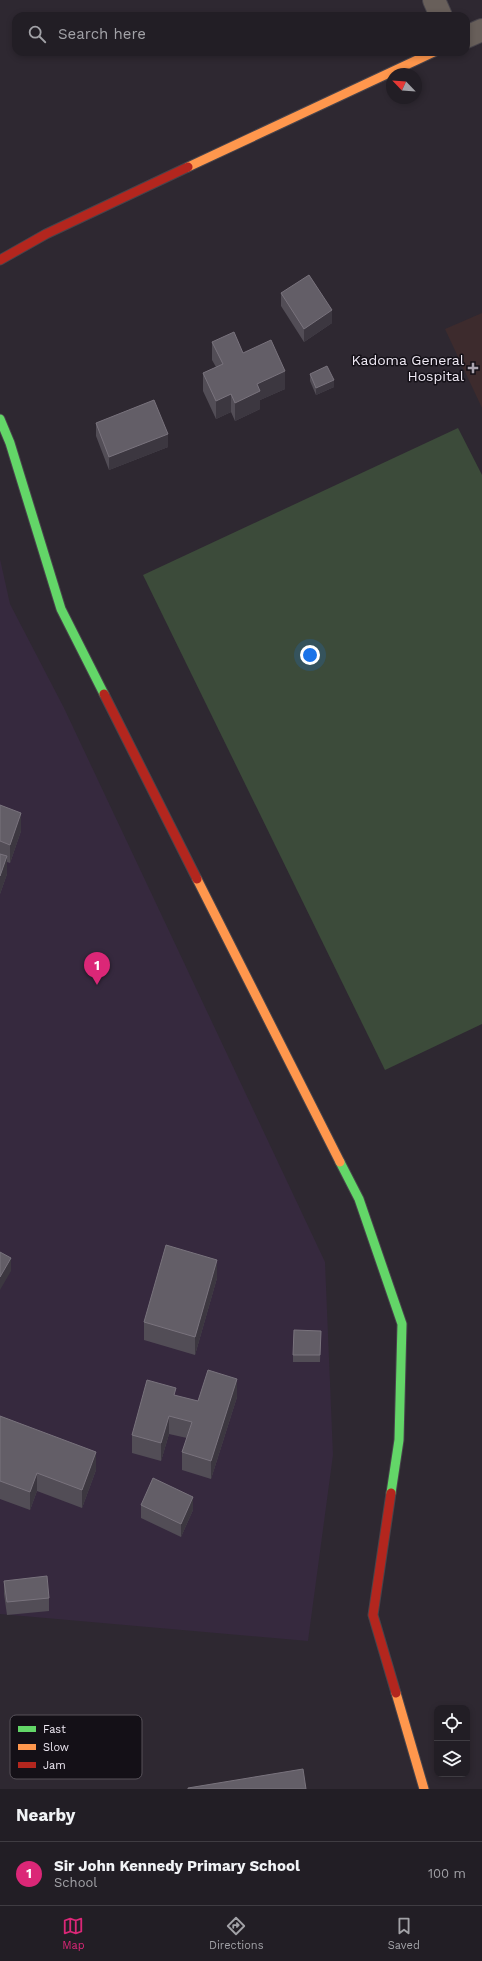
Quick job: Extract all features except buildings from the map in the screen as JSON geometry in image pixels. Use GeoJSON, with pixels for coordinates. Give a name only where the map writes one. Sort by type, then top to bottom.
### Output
{"type":"FeatureCollection","features":[{"type":"Feature","properties":{"kind":"street"},"geometry":{"type":"LineString","coordinates":[[434,0],[439,12]]}},
{"type":"Feature","properties":{"kind":"street"},"geometry":{"type":"LineString","coordinates":[[470,35],[482,30]]}},
{"type":"Feature","properties":{"kind":"street"},"geometry":{"type":"LineString","coordinates":[[0,260],[46,234],[425,56]]}},
{"type":"Feature","properties":{"kind":"street"},"geometry":{"type":"LineString","coordinates":[[0,419],[10,443],[61,609],[359,1199],[402,1324],[399,1440],[373,1615],[424,1789]]}},
{"type":"Feature","properties":{"kind":"shaded area","name":"Kadoma General Hospital"},"geometry":{"type":"Polygon","coordinates":[[[482,313],[482,408],[445,329],[482,313]]]}},
{"type":"Feature","properties":{"kind":"shaded area"},"geometry":{"type":"Polygon","coordinates":[[[0,559],[10,604],[64,708],[325,1262],[333,1455],[308,1641],[0,1614],[0,559]]]}},
{"type":"Feature","properties":{"kind":"green space"},"geometry":{"type":"Polygon","coordinates":[[[458,428],[482,475],[482,1024],[385,1070],[143,575],[458,428]]]}},
{"type":"Feature","properties":{"kind":"traffic: fast"},"geometry":{"type":"LineString","coordinates":[[0,419],[10,443],[61,609],[104,694]]}},
{"type":"Feature","properties":{"kind":"traffic: fast"},"geometry":{"type":"LineString","coordinates":[[340,1162],[359,1199],[402,1324],[399,1440],[391,1493]]}},
{"type":"Feature","properties":{"kind":"traffic: slow"},"geometry":{"type":"LineString","coordinates":[[188,167],[425,56]]}},
{"type":"Feature","properties":{"kind":"traffic: slow"},"geometry":{"type":"LineString","coordinates":[[197,879],[340,1162]]}},
{"type":"Feature","properties":{"kind":"traffic: slow"},"geometry":{"type":"LineString","coordinates":[[396,1693],[424,1789]]}},
{"type":"Feature","properties":{"kind":"traffic: jam"},"geometry":{"type":"LineString","coordinates":[[0,260],[46,234],[188,167]]}},
{"type":"Feature","properties":{"kind":"traffic: jam"},"geometry":{"type":"LineString","coordinates":[[104,694],[197,879]]}},
{"type":"Feature","properties":{"kind":"traffic: jam"},"geometry":{"type":"LineString","coordinates":[[391,1493],[373,1615],[396,1693]]}},
{"type":"Feature","properties":{"kind":"place","name":"Kadoma General Hospital"},"geometry":{"type":"Point","coordinates":[473,368]}},
{"type":"Feature","properties":{"kind":"place","name":"Sir John Kennedy Primary School"},"geometry":{"type":"Point","coordinates":[97,985]}}]}
